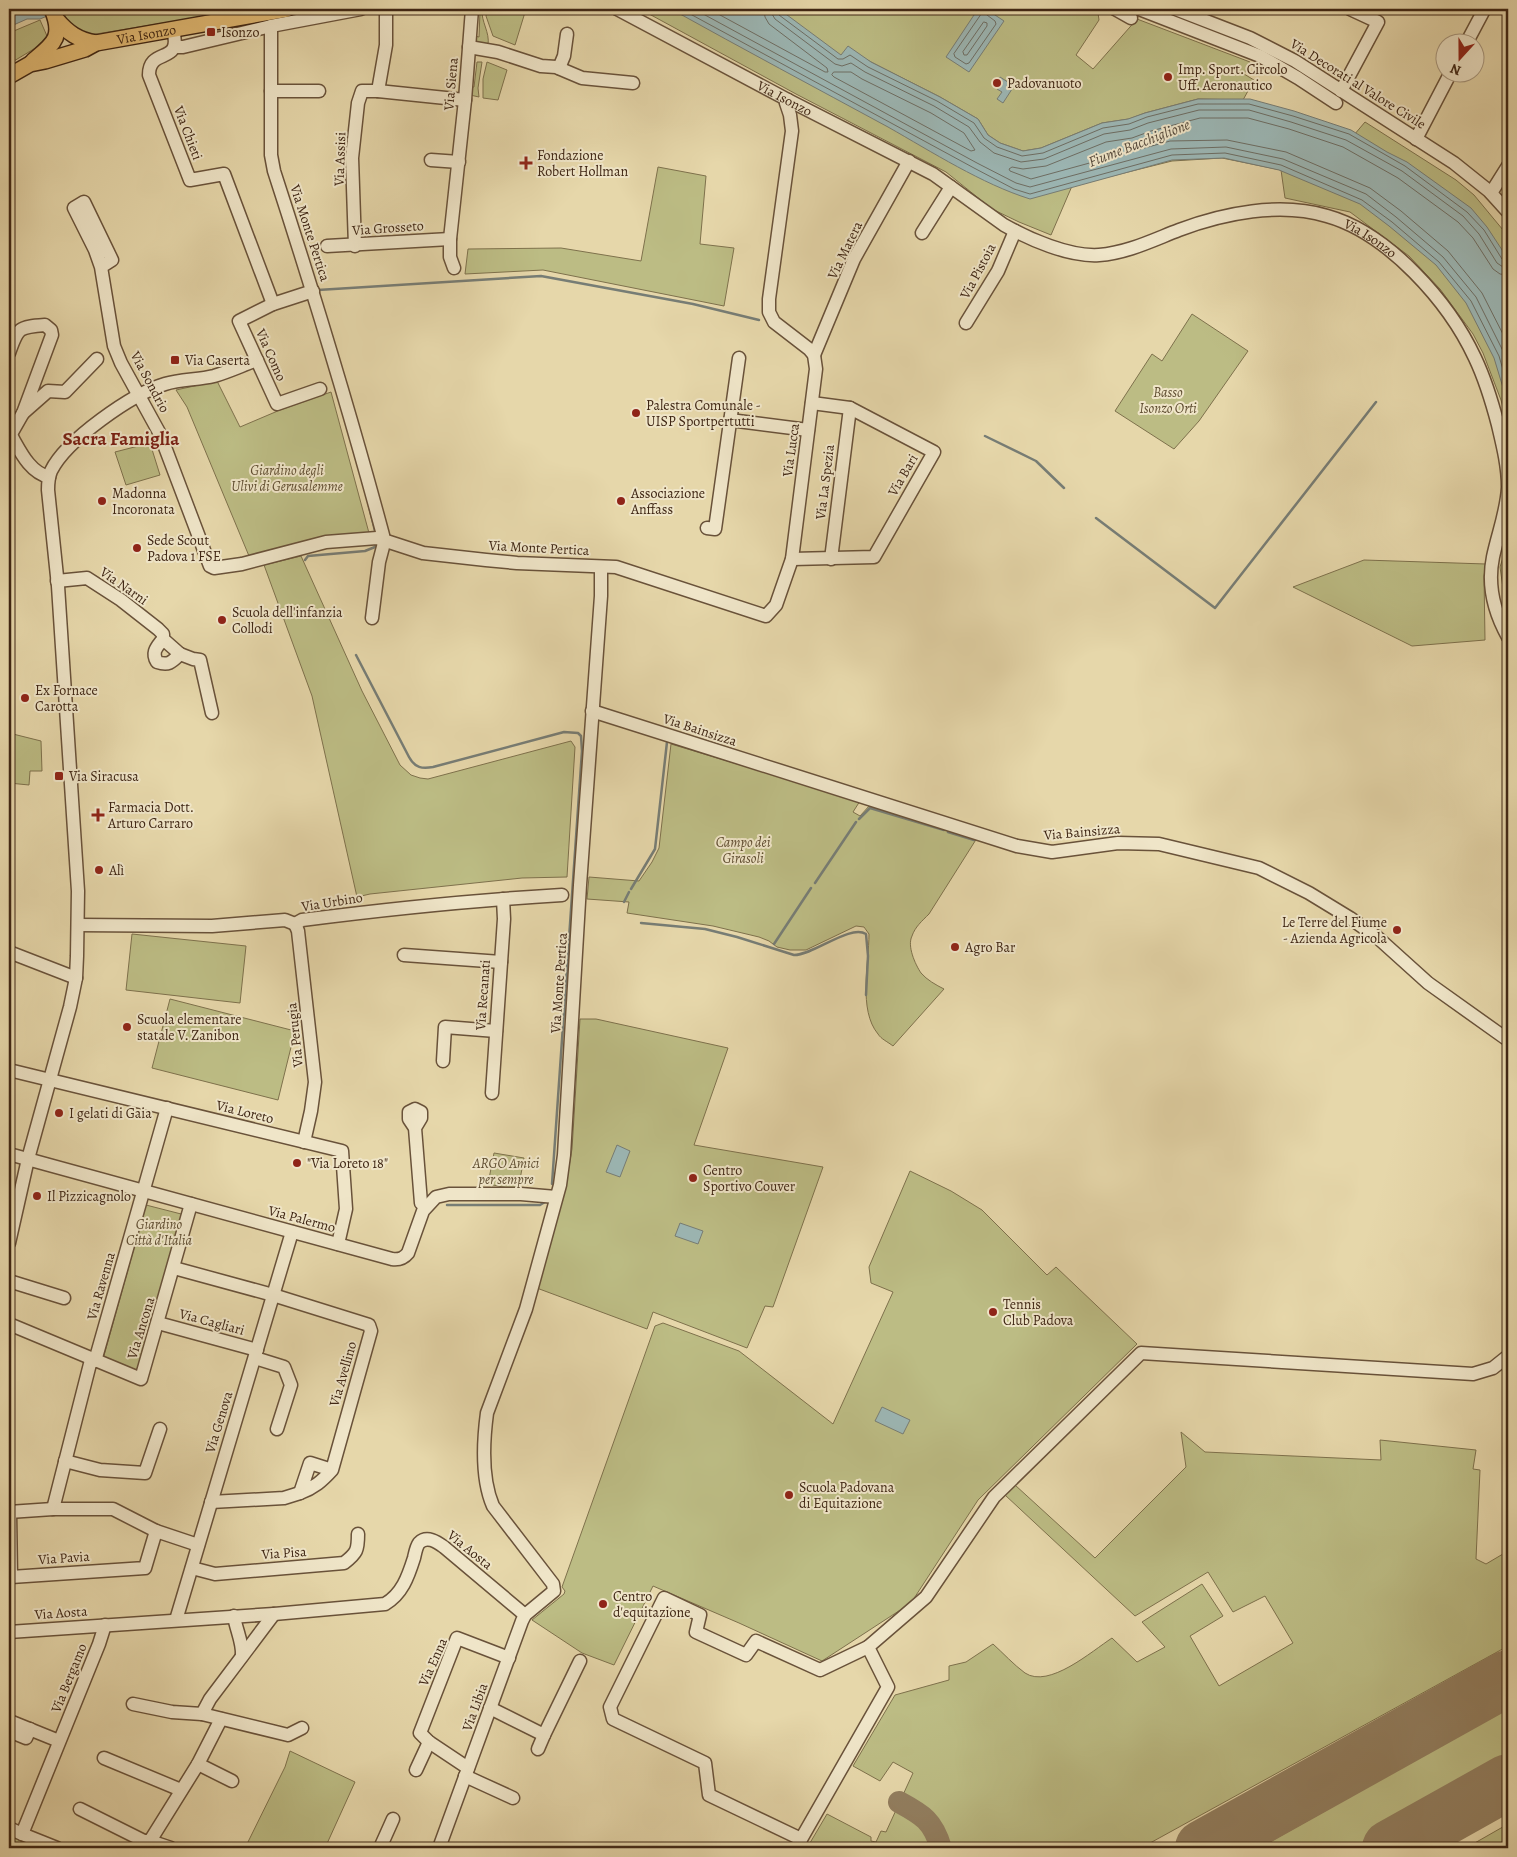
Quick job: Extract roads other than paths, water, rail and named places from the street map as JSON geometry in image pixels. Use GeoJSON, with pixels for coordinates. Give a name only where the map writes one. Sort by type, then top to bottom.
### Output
{"type":"FeatureCollection","features":[{"type":"Feature","properties":{"kind":"main road","name":"Via Isonzo"},"geometry":{"type":"LineString","coordinates":[[30,64],[67,54],[96,43],[287,9]]}},
{"type":"Feature","properties":{"kind":"main road"},"geometry":{"type":"LineString","coordinates":[[54,14],[63,28],[78,38],[96,43]]}},
{"type":"Feature","properties":{"kind":"main road"},"geometry":{"type":"LineString","coordinates":[[9,76],[30,64],[52,46],[56,35],[54,14]]}},
{"type":"Feature","properties":{"kind":"street"},"geometry":{"type":"LineString","coordinates":[[173,30],[176,40],[175,47],[184,47],[270,26],[361,9]]}},
{"type":"Feature","properties":{"kind":"street"},"geometry":{"type":"LineString","coordinates":[[386,9],[386,45],[378,91],[465,100]]}},
{"type":"Feature","properties":{"kind":"street","name":"Via Siena"},"geometry":{"type":"LineString","coordinates":[[454,268],[450,257],[450,238],[465,100],[472,9]]}},
{"type":"Feature","properties":{"kind":"street","name":"Via Isonzo"},"geometry":{"type":"LineString","coordinates":[[617,9],[788,100],[909,161],[1015,231],[1067,251],[1079,254],[1101,255],[1132,248],[1204,222],[1247,213],[1292,210],[1308,211],[1340,219],[1385,247],[1400,259],[1433,294],[1462,334],[1475,357],[1492,403],[1505,456],[1508,489],[1504,516],[1493,557],[1490,583],[1496,612],[1508,637]]}},
{"type":"Feature","properties":{"kind":"street"},"geometry":{"type":"LineString","coordinates":[[1115,9],[1135,13],[1260,56],[1298,78],[1336,104]]}},
{"type":"Feature","properties":{"kind":"street","name":"Via Decorati al Valore Civile"},"geometry":{"type":"LineString","coordinates":[[1175,9],[1277,51],[1454,163],[1491,193],[1508,212]]}},
{"type":"Feature","properties":{"kind":"street"},"geometry":{"type":"LineString","coordinates":[[1341,91],[1378,22],[1350,9]]}},
{"type":"Feature","properties":{"kind":"street"},"geometry":{"type":"LineString","coordinates":[[1472,32],[1484,10],[1482,9]]}},
{"type":"Feature","properties":{"kind":"street","name":"Via Monte Pertica"},"geometry":{"type":"LineString","coordinates":[[270,26],[271,156],[274,171],[313,291],[363,458],[383,539],[378,562],[372,618]]}},
{"type":"Feature","properties":{"kind":"street"},"geometry":{"type":"LineString","coordinates":[[559,68],[564,56],[567,34]]}},
{"type":"Feature","properties":{"kind":"street","name":"Via Chieti"},"geometry":{"type":"LineString","coordinates":[[175,47],[173,51],[152,61],[149,67],[149,75],[190,180],[224,174],[273,304]]}},
{"type":"Feature","properties":{"kind":"street"},"geometry":{"type":"LineString","coordinates":[[469,47],[489,50],[541,66],[559,68],[582,78],[633,83]]}},
{"type":"Feature","properties":{"kind":"street"},"geometry":{"type":"LineString","coordinates":[[1416,139],[1446,82]]}},
{"type":"Feature","properties":{"kind":"street"},"geometry":{"type":"LineString","coordinates":[[271,91],[319,91]]}},
{"type":"Feature","properties":{"kind":"street","name":"Via Assisi"},"geometry":{"type":"LineString","coordinates":[[355,246],[352,158],[358,103],[362,91],[378,91]]}},
{"type":"Feature","properties":{"kind":"street"},"geometry":{"type":"LineString","coordinates":[[788,100],[786,103],[792,131],[769,298],[769,312],[774,322],[814,355]]}},
{"type":"Feature","properties":{"kind":"street"},"geometry":{"type":"LineString","coordinates":[[792,131],[797,122],[804,118],[824,117]]}},
{"type":"Feature","properties":{"kind":"street"},"geometry":{"type":"LineString","coordinates":[[431,160],[458,162]]}},
{"type":"Feature","properties":{"kind":"street","name":"Via Matera"},"geometry":{"type":"LineString","coordinates":[[814,355],[854,259],[909,161]]}},
{"type":"Feature","properties":{"kind":"street"},"geometry":{"type":"LineString","coordinates":[[1491,193],[1508,166]]}},
{"type":"Feature","properties":{"kind":"street"},"geometry":{"type":"LineString","coordinates":[[922,233],[951,187]]}},
{"type":"Feature","properties":{"kind":"street","name":"Via Pistoia"},"geometry":{"type":"LineString","coordinates":[[966,323],[998,271],[1015,231]]}},
{"type":"Feature","properties":{"kind":"street","name":"Via Grosseto"},"geometry":{"type":"LineString","coordinates":[[327,246],[355,246],[450,238]]}},
{"type":"Feature","properties":{"kind":"street","name":"Via Sondrio"},"geometry":{"type":"LineString","coordinates":[[101,267],[114,346],[121,363],[160,434],[210,566],[214,568],[242,564],[326,542],[383,539]]}},
{"type":"Feature","properties":{"kind":"street","name":"Via Como"},"geometry":{"type":"LineString","coordinates":[[313,291],[273,304],[239,321],[277,404],[320,389]]}},
{"type":"Feature","properties":{"kind":"street"},"geometry":{"type":"LineString","coordinates":[[9,353],[15,335],[23,327],[45,325],[51,330],[52,335],[23,413],[10,433],[29,464],[48,480]]}},
{"type":"Feature","properties":{"kind":"street","name":"Via Lucca"},"geometry":{"type":"LineString","coordinates":[[601,567],[616,567],[766,616],[776,605],[792,559],[816,370],[814,355]]}},
{"type":"Feature","properties":{"kind":"street"},"geometry":{"type":"LineString","coordinates":[[707,528],[714,529],[739,358]]}},
{"type":"Feature","properties":{"kind":"street"},"geometry":{"type":"LineString","coordinates":[[23,413],[48,392],[65,392],[97,359]]}},
{"type":"Feature","properties":{"kind":"street"},"geometry":{"type":"LineString","coordinates":[[9,1243],[28,1160],[70,1007],[76,978],[78,892],[57,581],[48,480],[57,462],[71,446],[102,419],[139,394],[165,384],[215,376],[257,360]]}},
{"type":"Feature","properties":{"kind":"street","name":"Via Bari"},"geometry":{"type":"LineString","coordinates":[[792,559],[874,557],[934,452],[850,408],[812,403]]}},
{"type":"Feature","properties":{"kind":"street","name":"Via La Spezia"},"geometry":{"type":"LineString","coordinates":[[831,559],[850,408]]}},
{"type":"Feature","properties":{"kind":"street"},"geometry":{"type":"LineString","coordinates":[[730,420],[808,430]]}},
{"type":"Feature","properties":{"kind":"street","name":"Via Monte Pertica"},"geometry":{"type":"LineString","coordinates":[[383,539],[423,553],[517,563],[601,567],[601,596],[564,1155],[556,1197],[526,1309],[487,1413],[485,1440],[485,1478],[487,1493],[493,1506],[553,1584],[554,1589]]}},
{"type":"Feature","properties":{"kind":"street","name":"Via Narni"},"geometry":{"type":"LineString","coordinates":[[57,581],[87,578],[121,600],[158,628],[163,634],[163,639],[180,654],[200,660],[212,713]]}},
{"type":"Feature","properties":{"kind":"street"},"geometry":{"type":"LineString","coordinates":[[163,639],[154,650],[157,662],[163,664],[172,663],[180,654]]}},
{"type":"Feature","properties":{"kind":"street","name":"Via Bainsizza"},"geometry":{"type":"LineString","coordinates":[[592,711],[1017,846],[1052,852],[1118,843],[1159,844],[1259,868],[1309,893],[1350,918],[1377,937],[1428,983],[1508,1040]]}},
{"type":"Feature","properties":{"kind":"street","name":"Via Urbino"},"geometry":{"type":"LineString","coordinates":[[78,925],[212,926],[285,920],[295,924],[302,920],[372,910],[503,898],[562,895]]}},
{"type":"Feature","properties":{"kind":"street","name":"Via Recanati"},"geometry":{"type":"LineString","coordinates":[[492,1093],[501,962],[503,898]]}},
{"type":"Feature","properties":{"kind":"street","name":"Via Perugia"},"geometry":{"type":"LineString","coordinates":[[295,924],[300,943],[315,1082],[304,1142]]}},
{"type":"Feature","properties":{"kind":"street"},"geometry":{"type":"LineString","coordinates":[[9,952],[76,978]]}},
{"type":"Feature","properties":{"kind":"street"},"geometry":{"type":"LineString","coordinates":[[404,955],[501,962]]}},
{"type":"Feature","properties":{"kind":"street"},"geometry":{"type":"LineString","coordinates":[[443,1061],[439,1027],[496,1031]]}},
{"type":"Feature","properties":{"kind":"street","name":"Via Loreto"},"geometry":{"type":"LineString","coordinates":[[9,1070],[342,1151],[346,1209],[338,1244]]}},
{"type":"Feature","properties":{"kind":"street","name":"Via Ravenna"},"geometry":{"type":"LineString","coordinates":[[52,1509],[93,1360],[167,1108]]}},
{"type":"Feature","properties":{"kind":"street"},"geometry":{"type":"LineString","coordinates":[[415,1128],[421,1203],[425,1207],[436,1198],[449,1194],[521,1194],[556,1197]]}},
{"type":"Feature","properties":{"kind":"street","name":"Via Palermo"},"geometry":{"type":"LineString","coordinates":[[9,1154],[399,1260],[408,1253],[425,1207]]}},
{"type":"Feature","properties":{"kind":"street","name":"Via Ancona"},"geometry":{"type":"LineString","coordinates":[[9,1324],[141,1379],[191,1204]]}},
{"type":"Feature","properties":{"kind":"street","name":"Via Genova"},"geometry":{"type":"LineString","coordinates":[[176,1620],[292,1232]]}},
{"type":"Feature","properties":{"kind":"street"},"geometry":{"type":"LineString","coordinates":[[174,1268],[274,1295]]}},
{"type":"Feature","properties":{"kind":"street"},"geometry":{"type":"LineString","coordinates":[[9,1280],[64,1298]]}},
{"type":"Feature","properties":{"kind":"street","name":"Via Avellino"},"geometry":{"type":"LineString","coordinates":[[274,1295],[369,1325],[371,1330],[332,1470]]}},
{"type":"Feature","properties":{"kind":"street","name":"Via Cagliari"},"geometry":{"type":"LineString","coordinates":[[158,1323],[256,1354],[284,1367],[291,1385],[277,1429]]}},
{"type":"Feature","properties":{"kind":"street"},"geometry":{"type":"LineString","coordinates":[[868,1646],[888,1687],[799,1843],[709,1795],[705,1763],[613,1719],[610,1707],[664,1598],[700,1615],[696,1632],[746,1654],[756,1641],[820,1670],[868,1646],[926,1597],[994,1497],[1141,1353],[1473,1374],[1493,1368],[1508,1356]]}},
{"type":"Feature","properties":{"kind":"street"},"geometry":{"type":"LineString","coordinates":[[65,1461],[100,1470],[145,1472],[160,1429]]}},
{"type":"Feature","properties":{"kind":"street"},"geometry":{"type":"LineString","coordinates":[[211,1502],[284,1498],[300,1493],[311,1489],[321,1483],[332,1470],[310,1463],[300,1493]]}},
{"type":"Feature","properties":{"kind":"street"},"geometry":{"type":"LineString","coordinates":[[9,1512],[52,1509],[113,1509],[156,1531],[198,1546]]}},
{"type":"Feature","properties":{"kind":"street","name":"Via Pavia"},"geometry":{"type":"LineString","coordinates":[[9,1512],[11,1577],[145,1568],[156,1531]]}},
{"type":"Feature","properties":{"kind":"street","name":"Via Pisa"},"geometry":{"type":"LineString","coordinates":[[192,1568],[215,1574],[344,1563],[358,1550],[358,1534]]}},
{"type":"Feature","properties":{"kind":"street","name":"Via Aosta"},"geometry":{"type":"LineString","coordinates":[[9,1632],[274,1614],[385,1604],[394,1599],[401,1590],[418,1544],[424,1540],[435,1541],[444,1547],[525,1615]]}},
{"type":"Feature","properties":{"kind":"street","name":"Via Libia"},"geometry":{"type":"LineString","coordinates":[[439,1848],[525,1615],[554,1589]]}},
{"type":"Feature","properties":{"kind":"street"},"geometry":{"type":"LineString","coordinates":[[202,1714],[210,1699],[274,1614]]}},
{"type":"Feature","properties":{"kind":"street"},"geometry":{"type":"LineString","coordinates":[[234,1616],[241,1641],[242,1656]]}},
{"type":"Feature","properties":{"kind":"street","name":"Via Bergamo"},"geometry":{"type":"LineString","coordinates":[[22,1834],[100,1644],[105,1625]]}},
{"type":"Feature","properties":{"kind":"street","name":"Via Enna"},"geometry":{"type":"LineString","coordinates":[[429,1742],[420,1733],[457,1638],[509,1658]]}},
{"type":"Feature","properties":{"kind":"street"},"geometry":{"type":"LineString","coordinates":[[538,1749],[580,1661]]}},
{"type":"Feature","properties":{"kind":"street"},"geometry":{"type":"LineString","coordinates":[[133,1704],[172,1712],[202,1714],[288,1735],[302,1728]]}},
{"type":"Feature","properties":{"kind":"street"},"geometry":{"type":"LineString","coordinates":[[490,1708],[544,1736]]}},
{"type":"Feature","properties":{"kind":"street"},"geometry":{"type":"LineString","coordinates":[[144,1843],[198,1764],[221,1719]]}},
{"type":"Feature","properties":{"kind":"street"},"geometry":{"type":"LineString","coordinates":[[9,1731],[12,1722],[59,1741]]}},
{"type":"Feature","properties":{"kind":"street"},"geometry":{"type":"LineString","coordinates":[[416,1770],[429,1742],[467,1772],[513,1798]]}},
{"type":"Feature","properties":{"kind":"street"},"geometry":{"type":"LineString","coordinates":[[104,1758],[181,1790]]}},
{"type":"Feature","properties":{"kind":"street"},"geometry":{"type":"LineString","coordinates":[[198,1764],[232,1781]]}},
{"type":"Feature","properties":{"kind":"street"},"geometry":{"type":"LineString","coordinates":[[80,1809],[144,1843],[171,1848]]}},
{"type":"Feature","properties":{"kind":"street"},"geometry":{"type":"LineString","coordinates":[[380,1848],[393,1819]]}},
{"type":"Feature","properties":{"kind":"street"},"geometry":{"type":"LineString","coordinates":[[9,1828],[57,1848]]}},
{"type":"Feature","properties":{"kind":"water"},"geometry":{"type":"Polygon","coordinates":[[[9,9],[64,9],[40,19],[27,19],[9,27],[9,9]]]}},
{"type":"Feature","properties":{"kind":"water","name":"Fiume Bacchiglione"},"geometry":{"type":"Polygon","coordinates":[[[671,9],[779,9],[841,55],[848,46],[871,62],[940,97],[978,119],[988,135],[1000,143],[1023,151],[1041,148],[1102,123],[1128,119],[1198,99],[1250,99],[1351,130],[1407,162],[1471,208],[1487,227],[1508,259],[1508,404],[1494,358],[1466,303],[1436,265],[1360,204],[1279,170],[1224,158],[1172,160],[1030,199],[994,185],[958,167],[671,9]]]}},
{"type":"Feature","properties":{"kind":"water"},"geometry":{"type":"Polygon","coordinates":[[[978,9],[986,9],[1004,21],[969,72],[946,57],[978,9]]]}},
{"type":"Feature","properties":{"kind":"water"},"geometry":{"type":"Polygon","coordinates":[[[1000,77],[1014,86],[1003,103],[997,99],[1002,92],[997,89],[999,86],[995,83],[1000,77]]]}},
{"type":"Feature","properties":{"kind":"water"},"geometry":{"type":"Polygon","coordinates":[[[617,1145],[630,1151],[620,1177],[606,1172],[617,1145]]]}},
{"type":"Feature","properties":{"kind":"water"},"geometry":{"type":"Polygon","coordinates":[[[680,1223],[703,1231],[698,1244],[675,1236],[680,1223]]]}},
{"type":"Feature","properties":{"kind":"water"},"geometry":{"type":"Polygon","coordinates":[[[882,1407],[910,1420],[903,1434],[875,1421],[882,1407]]]}},
{"type":"Feature","properties":{"kind":"waterway"},"geometry":{"type":"LineString","coordinates":[[318,290],[541,276],[693,304],[759,320]]}},
{"type":"Feature","properties":{"kind":"waterway"},"geometry":{"type":"LineString","coordinates":[[1096,518],[1215,608],[1376,402]]}},
{"type":"Feature","properties":{"kind":"waterway"},"geometry":{"type":"LineString","coordinates":[[985,436],[1036,461],[1064,488]]}},
{"type":"Feature","properties":{"kind":"waterway"},"geometry":{"type":"LineString","coordinates":[[369,506],[375,531]]}},
{"type":"Feature","properties":{"kind":"waterway"},"geometry":{"type":"LineString","coordinates":[[305,560],[308,556],[365,551],[375,547],[376,544]]}},
{"type":"Feature","properties":{"kind":"waterway"},"geometry":{"type":"LineString","coordinates":[[356,655],[409,757],[419,767],[433,767],[564,732],[578,733],[581,736],[582,751],[552,1184]]}},
{"type":"Feature","properties":{"kind":"waterway"},"geometry":{"type":"LineString","coordinates":[[631,889],[655,849],[667,742]]}},
{"type":"Feature","properties":{"kind":"waterway"},"geometry":{"type":"LineString","coordinates":[[859,819],[870,808],[944,830]]}},
{"type":"Feature","properties":{"kind":"waterway"},"geometry":{"type":"LineString","coordinates":[[815,883],[856,822]]}},
{"type":"Feature","properties":{"kind":"waterway"},"geometry":{"type":"LineString","coordinates":[[948,832],[974,840]]}},
{"type":"Feature","properties":{"kind":"waterway"},"geometry":{"type":"LineString","coordinates":[[774,944],[811,888]]}},
{"type":"Feature","properties":{"kind":"waterway"},"geometry":{"type":"LineString","coordinates":[[624,902],[629,892]]}},
{"type":"Feature","properties":{"kind":"waterway"},"geometry":{"type":"LineString","coordinates":[[641,923],[705,929],[794,955],[802,954],[851,933],[859,932],[866,934],[868,956],[866,995]]}},
{"type":"Feature","properties":{"kind":"waterway"},"geometry":{"type":"LineString","coordinates":[[447,1205],[540,1205],[545,1202]]}},
{"type":"Feature","properties":{"kind":"place","name":"Isonzo"},"geometry":{"type":"Point","coordinates":[211,32]}},
{"type":"Feature","properties":{"kind":"place","name":"Imp. Sport. Circolo Uff. Aeronautico"},"geometry":{"type":"Point","coordinates":[1168,77]}},
{"type":"Feature","properties":{"kind":"place","name":"Padovanuoto"},"geometry":{"type":"Point","coordinates":[997,83]}},
{"type":"Feature","properties":{"kind":"place","name":"Fondazione Robert Hollman"},"geometry":{"type":"Point","coordinates":[526,163]}},
{"type":"Feature","properties":{"kind":"place","name":"Via Caserta"},"geometry":{"type":"Point","coordinates":[175,360]}},
{"type":"Feature","properties":{"kind":"place","name":"Palestra Comunale - UISP Sportpertutti"},"geometry":{"type":"Point","coordinates":[636,413]}},
{"type":"Feature","properties":{"kind":"place","name":"Madonna Incoronata"},"geometry":{"type":"Point","coordinates":[102,501]}},
{"type":"Feature","properties":{"kind":"place","name":"Associazione Anffass"},"geometry":{"type":"Point","coordinates":[621,501]}},
{"type":"Feature","properties":{"kind":"place","name":"Sede Scout Padova 1 FSE"},"geometry":{"type":"Point","coordinates":[137,548]}},
{"type":"Feature","properties":{"kind":"place","name":"Scuola dell'infanzia Collodi"},"geometry":{"type":"Point","coordinates":[222,620]}},
{"type":"Feature","properties":{"kind":"place","name":"Ex Fornace Carotta"},"geometry":{"type":"Point","coordinates":[25,698]}},
{"type":"Feature","properties":{"kind":"place","name":"Via Siracusa"},"geometry":{"type":"Point","coordinates":[59,776]}},
{"type":"Feature","properties":{"kind":"place","name":"Farmacia Dott. Arturo Carraro"},"geometry":{"type":"Point","coordinates":[98,815]}},
{"type":"Feature","properties":{"kind":"place","name":"Alì"},"geometry":{"type":"Point","coordinates":[99,870]}},
{"type":"Feature","properties":{"kind":"place","name":"Le Terre del Fiume - Azienda Agricola"},"geometry":{"type":"Point","coordinates":[1397,930]}},
{"type":"Feature","properties":{"kind":"place","name":"Agro Bar"},"geometry":{"type":"Point","coordinates":[955,947]}},
{"type":"Feature","properties":{"kind":"place","name":"Scuola elementare statale V. Zanibon"},"geometry":{"type":"Point","coordinates":[127,1027]}},
{"type":"Feature","properties":{"kind":"place","name":"I gelati di Gaia"},"geometry":{"type":"Point","coordinates":[59,1113]}},
{"type":"Feature","properties":{"kind":"place","name":"\"Via Loreto 18\""},"geometry":{"type":"Point","coordinates":[297,1163]}},
{"type":"Feature","properties":{"kind":"place","name":"Centro Sportivo Couver"},"geometry":{"type":"Point","coordinates":[693,1178]}},
{"type":"Feature","properties":{"kind":"place","name":"Il Pizzicagnolo"},"geometry":{"type":"Point","coordinates":[37,1196]}},
{"type":"Feature","properties":{"kind":"place","name":"Tennis Club Padova"},"geometry":{"type":"Point","coordinates":[993,1312]}},
{"type":"Feature","properties":{"kind":"place","name":"Scuola Padovana di Equitazione"},"geometry":{"type":"Point","coordinates":[789,1495]}},
{"type":"Feature","properties":{"kind":"place","name":"Centro d'equitazione"},"geometry":{"type":"Point","coordinates":[603,1604]}},
{"type":"Feature","properties":{"kind":"district","name":"Sacra Famiglia"},"geometry":{"type":"Point","coordinates":[121,439]}},
{"type":"Feature","properties":{"kind":"park label","name":"Basso Isonzo Orti"},"geometry":{"type":"Point","coordinates":[1168,400]}},
{"type":"Feature","properties":{"kind":"park label","name":"Giardino degli Ulivi di Gerusalemme"},"geometry":{"type":"Point","coordinates":[287,478]}},
{"type":"Feature","properties":{"kind":"park label","name":"Campo dei Girasoli"},"geometry":{"type":"Point","coordinates":[743,850]}},
{"type":"Feature","properties":{"kind":"park label","name":"ARGO Amici per sempre"},"geometry":{"type":"Point","coordinates":[506,1172]}},
{"type":"Feature","properties":{"kind":"park label","name":"Giardino Città d'Italia"},"geometry":{"type":"Point","coordinates":[159,1232]}}]}
